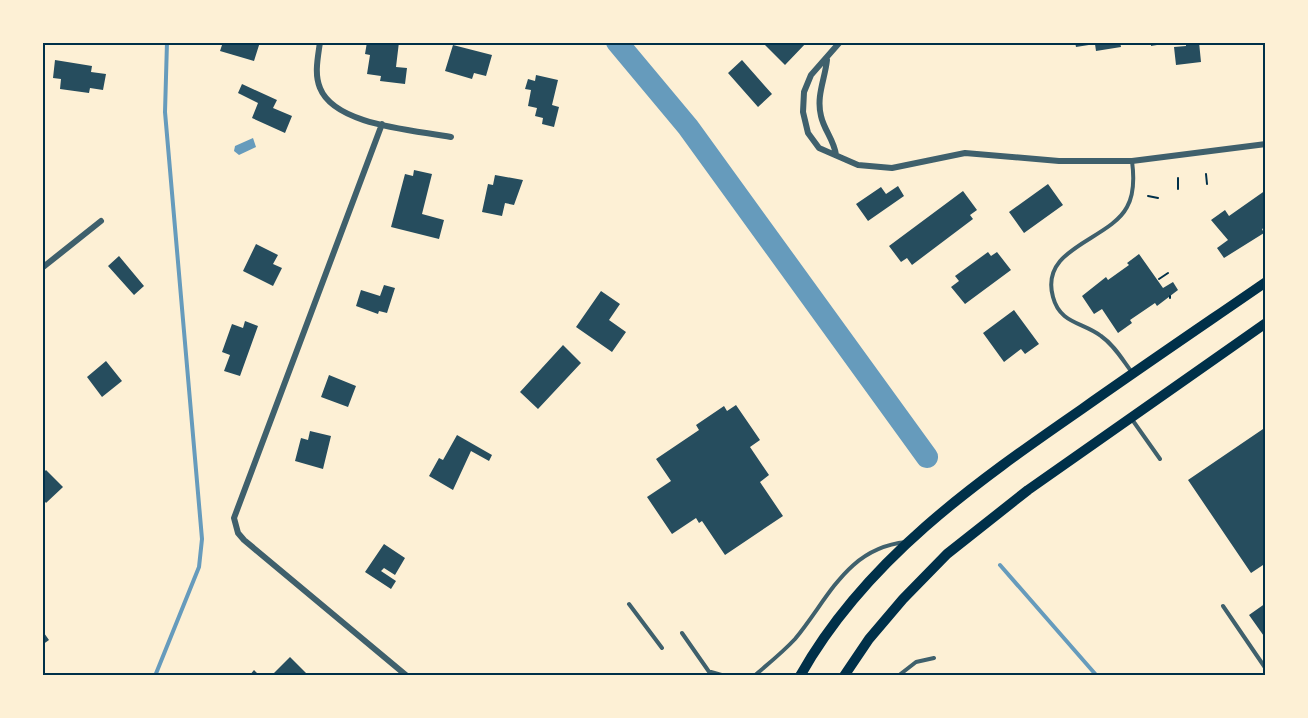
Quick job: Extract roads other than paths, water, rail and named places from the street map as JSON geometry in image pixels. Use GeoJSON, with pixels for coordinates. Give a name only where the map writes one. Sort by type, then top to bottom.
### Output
{"type":"FeatureCollection","features":[{"type":"Feature","properties":{"kind":"main road"},"geometry":{"type":"LineString","coordinates":[[800,676],[851,603],[920,530],[1010,459],[1266,282]]}},
{"type":"Feature","properties":{"kind":"main road"},"geometry":{"type":"LineString","coordinates":[[1154,402],[1190,368],[1266,315]]}},
{"type":"Feature","properties":{"kind":"main road"},"geometry":{"type":"LineString","coordinates":[[844,676],[883,623],[947,554],[1028,490],[1266,323]]}},
{"type":"Feature","properties":{"kind":"street"},"geometry":{"type":"LineString","coordinates":[[320,42],[317,80],[326,99],[343,112],[382,124],[451,137]]}},
{"type":"Feature","properties":{"kind":"street"},"geometry":{"type":"LineString","coordinates":[[840,42],[827,60],[811,75],[803,102],[805,124],[819,148],[858,165],[881,168],[965,153],[1068,161],[1132,161],[1266,144]]}},
{"type":"Feature","properties":{"kind":"street"},"geometry":{"type":"LineString","coordinates":[[827,60],[819,102],[824,124],[836,155]]}},
{"type":"Feature","properties":{"kind":"street"},"geometry":{"type":"LineString","coordinates":[[382,124],[234,518],[238,533],[244,540],[407,676]]}},
{"type":"Feature","properties":{"kind":"street"},"geometry":{"type":"LineString","coordinates":[[42,268],[101,221]]}},
{"type":"Feature","properties":{"kind":"lane"},"geometry":{"type":"LineString","coordinates":[[1132,161],[1132,191],[1126,209],[1115,220],[1061,259],[1051,285],[1055,304],[1060,312],[1074,324],[1090,330],[1107,341],[1133,373]]}},
{"type":"Feature","properties":{"kind":"lane"},"geometry":{"type":"LineString","coordinates":[[1131,418],[1160,459]]}},
{"type":"Feature","properties":{"kind":"lane"},"geometry":{"type":"LineString","coordinates":[[753,676],[778,657],[796,637],[843,574],[861,556],[892,543],[907,542]]}},
{"type":"Feature","properties":{"kind":"lane"},"geometry":{"type":"LineString","coordinates":[[629,604],[662,648]]}},
{"type":"Feature","properties":{"kind":"lane"},"geometry":{"type":"LineString","coordinates":[[1223,606],[1266,669]]}},
{"type":"Feature","properties":{"kind":"lane"},"geometry":{"type":"LineString","coordinates":[[682,633],[711,674],[725,676]]}},
{"type":"Feature","properties":{"kind":"lane"},"geometry":{"type":"LineString","coordinates":[[1261,661],[1266,657]]}},
{"type":"Feature","properties":{"kind":"lane"},"geometry":{"type":"LineString","coordinates":[[898,676],[916,662],[934,658]]}},
{"type":"Feature","properties":{"kind":"water"},"geometry":{"type":"Polygon","coordinates":[[[253,138],[256,147],[239,155],[234,151],[235,146],[253,138]]]}},
{"type":"Feature","properties":{"kind":"waterway"},"geometry":{"type":"LineString","coordinates":[[155,676],[199,567],[202,539],[165,112],[167,42]]}},
{"type":"Feature","properties":{"kind":"waterway"},"geometry":{"type":"LineString","coordinates":[[617,42],[688,127],[927,457]]}},
{"type":"Feature","properties":{"kind":"waterway"},"geometry":{"type":"LineString","coordinates":[[1000,565],[1097,676]]}}]}
